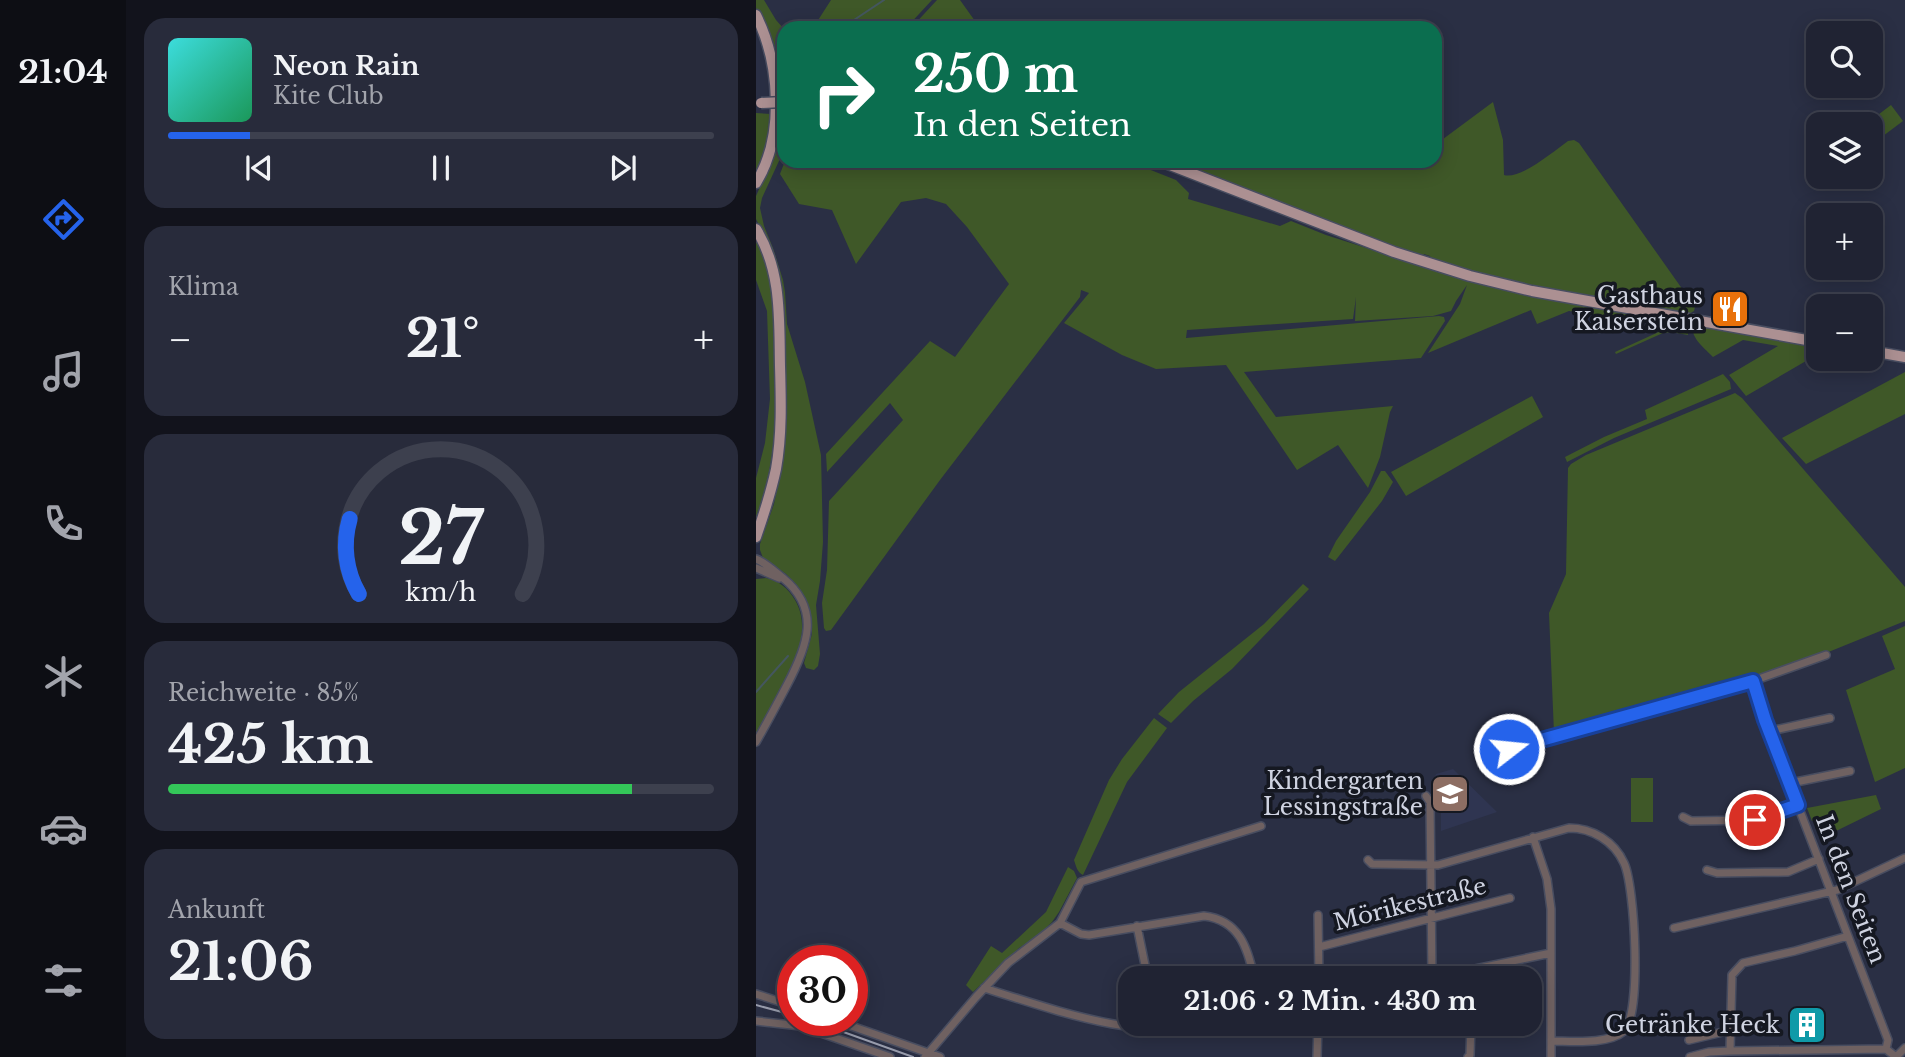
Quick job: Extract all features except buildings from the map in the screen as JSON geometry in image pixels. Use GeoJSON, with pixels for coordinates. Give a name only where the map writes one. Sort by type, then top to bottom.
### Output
{"type":"FeatureCollection","features":[{"type":"Feature","properties":{"kind":"main road"},"geometry":{"type":"LineString","coordinates":[[756,15],[765,33],[770,54],[775,115],[771,150],[756,183]]}},
{"type":"Feature","properties":{"kind":"main road"},"geometry":{"type":"LineString","coordinates":[[758,103],[777,102]]}},
{"type":"Feature","properties":{"kind":"main road"},"geometry":{"type":"LineString","coordinates":[[1178,168],[1394,252],[1470,276],[1544,293],[1806,340]]}},
{"type":"Feature","properties":{"kind":"main road"},"geometry":{"type":"LineString","coordinates":[[756,229],[768,253],[777,284],[781,380],[776,467],[756,537]]}},
{"type":"Feature","properties":{"kind":"main road"},"geometry":{"type":"LineString","coordinates":[[1883,353],[1905,357]]}},
{"type":"Feature","properties":{"kind":"street"},"geometry":{"type":"LineString","coordinates":[[756,559],[786,581],[803,603],[807,621],[807,635],[797,667],[756,742]]}},
{"type":"Feature","properties":{"kind":"street"},"geometry":{"type":"LineString","coordinates":[[756,568],[786,581]]}},
{"type":"Feature","properties":{"kind":"street"},"geometry":{"type":"LineString","coordinates":[[756,577],[770,575]]}},
{"type":"Feature","properties":{"kind":"street"},"geometry":{"type":"LineString","coordinates":[[1497,762],[1496,753],[1753,681],[1826,655]]}},
{"type":"Feature","properties":{"kind":"street","name":"In den Seiten"},"geometry":{"type":"LineString","coordinates":[[1753,681],[1888,1040],[1886,1049]]}},
{"type":"Feature","properties":{"kind":"street"},"geometry":{"type":"LineString","coordinates":[[1770,731],[1830,718]]}},
{"type":"Feature","properties":{"kind":"street"},"geometry":{"type":"LineString","coordinates":[[1791,783],[1850,771]]}},
{"type":"Feature","properties":{"kind":"street"},"geometry":{"type":"LineString","coordinates":[[1426,796],[1430,802],[1432,966]]}},
{"type":"Feature","properties":{"kind":"street"},"geometry":{"type":"LineString","coordinates":[[1683,817],[1691,821],[1755,820],[1798,805]]}},
{"type":"Feature","properties":{"kind":"street"},"geometry":{"type":"LineString","coordinates":[[927,1055],[1008,963],[1060,923],[1081,882],[1261,826]]}},
{"type":"Feature","properties":{"kind":"street"},"geometry":{"type":"LineString","coordinates":[[1368,860],[1371,864],[1431,865],[1569,828],[1582,828],[1604,838],[1623,861],[1632,896],[1634,982],[1633,1005],[1628,1026],[1622,1033],[1610,1038],[1551,1041]]}},
{"type":"Feature","properties":{"kind":"street"},"geometry":{"type":"LineString","coordinates":[[1533,837],[1547,879],[1551,909],[1551,1057]]}},
{"type":"Feature","properties":{"kind":"street"},"geometry":{"type":"LineString","coordinates":[[1707,870],[1717,873],[1788,872],[1819,859]]}},
{"type":"Feature","properties":{"kind":"street"},"geometry":{"type":"LineString","coordinates":[[1674,928],[1831,891],[1905,859]]}},
{"type":"Feature","properties":{"kind":"street","name":"Mörikestraße"},"geometry":{"type":"LineString","coordinates":[[1319,947],[1510,898]]}},
{"type":"Feature","properties":{"kind":"street"},"geometry":{"type":"LineString","coordinates":[[1318,915],[1319,966]]}},
{"type":"Feature","properties":{"kind":"street"},"geometry":{"type":"LineString","coordinates":[[1060,923],[1086,936],[1203,916],[1219,920],[1231,927],[1245,944],[1252,966]]}},
{"type":"Feature","properties":{"kind":"street"},"geometry":{"type":"LineString","coordinates":[[1137,926],[1145,965]]}},
{"type":"Feature","properties":{"kind":"street"},"geometry":{"type":"LineString","coordinates":[[1730,1051],[1732,975],[1743,963],[1848,936]]}},
{"type":"Feature","properties":{"kind":"street"},"geometry":{"type":"LineString","coordinates":[[1504,966],[1551,953]]}},
{"type":"Feature","properties":{"kind":"street"},"geometry":{"type":"LineString","coordinates":[[984,988],[1038,1005],[1118,1023]]}},
{"type":"Feature","properties":{"kind":"street"},"geometry":{"type":"LineString","coordinates":[[756,993],[777,1000]]}},
{"type":"Feature","properties":{"kind":"street"},"geometry":{"type":"LineString","coordinates":[[756,1021],[801,1026],[890,1057]]}},
{"type":"Feature","properties":{"kind":"street"},"geometry":{"type":"LineString","coordinates":[[1689,1040],[1731,1030]]}},
{"type":"Feature","properties":{"kind":"street"},"geometry":{"type":"LineString","coordinates":[[868,1033],[927,1055],[940,1057]]}},
{"type":"Feature","properties":{"kind":"street"},"geometry":{"type":"LineString","coordinates":[[1317,1057],[1318,1036]]}},
{"type":"Feature","properties":{"kind":"street"},"geometry":{"type":"LineString","coordinates":[[1468,1057],[1471,1036]]}},
{"type":"Feature","properties":{"kind":"street"},"geometry":{"type":"LineString","coordinates":[[1690,1057],[1709,1052],[1730,1051],[1886,1049],[1896,1057],[1905,1048]]}},
{"type":"Feature","properties":{"kind":"shaded area"},"geometry":{"type":"Polygon","coordinates":[[[1453,769],[1497,812],[1441,831],[1441,809],[1436,808],[1435,777],[1436,774],[1453,769]]]}},
{"type":"Feature","properties":{"kind":"green space"},"geometry":{"type":"Polygon","coordinates":[[[756,0],[764,0],[777,21],[777,47],[772,44],[756,8],[756,0]]]}},
{"type":"Feature","properties":{"kind":"green space"},"geometry":{"type":"Polygon","coordinates":[[[831,0],[932,0],[912,21],[818,21],[831,0]]]}},
{"type":"Feature","properties":{"kind":"green space"},"geometry":{"type":"Polygon","coordinates":[[[937,0],[960,0],[975,21],[918,21],[937,0]]]}},
{"type":"Feature","properties":{"kind":"green space"},"geometry":{"type":"Polygon","coordinates":[[[1493,102],[1503,140],[1504,175],[1528,169],[1568,141],[1579,143],[1695,307],[1694,311],[1687,315],[1525,285],[1432,261],[1430,256],[1424,254],[1420,257],[1189,168],[1442,168],[1442,140],[1493,102]]]}},
{"type":"Feature","properties":{"kind":"green space"},"geometry":{"type":"Polygon","coordinates":[[[1891,105],[1903,121],[1883,136],[1883,112],[1891,105]]]}},
{"type":"Feature","properties":{"kind":"green space"},"geometry":{"type":"Polygon","coordinates":[[[756,113],[772,114],[768,147],[756,175],[756,113]]]}},
{"type":"Feature","properties":{"kind":"green space"},"geometry":{"type":"Polygon","coordinates":[[[777,143],[777,165],[760,208],[783,280],[787,324],[805,382],[821,455],[823,542],[816,605],[820,654],[818,666],[814,670],[806,668],[804,663],[812,634],[812,620],[807,602],[795,583],[763,558],[760,550],[780,474],[785,421],[782,293],[777,266],[756,219],[756,196],[775,154],[777,143]]]}},
{"type":"Feature","properties":{"kind":"green space"},"geometry":{"type":"Polygon","coordinates":[[[782,168],[1146,168],[1176,180],[1189,193],[1188,199],[1280,226],[1291,221],[1469,281],[1688,324],[1688,335],[1663,333],[1616,354],[1615,352],[1663,330],[1664,324],[1569,311],[1537,324],[1531,310],[1428,353],[1460,304],[1467,285],[1451,311],[1433,316],[1355,321],[1356,297],[1353,319],[1187,330],[1186,338],[1444,317],[1445,321],[1421,358],[1244,372],[1276,417],[1393,406],[1380,457],[1368,488],[1338,445],[1297,470],[1226,365],[1156,369],[1122,355],[1064,323],[1089,293],[1081,290],[1080,297],[940,480],[831,630],[826,631],[822,603],[827,570],[829,501],[903,420],[890,403],[827,472],[826,454],[930,341],[955,357],[1009,284],[967,227],[946,204],[926,198],[901,202],[856,264],[832,210],[799,204],[780,174],[782,168]]]}},
{"type":"Feature","properties":{"kind":"green space"},"geometry":{"type":"Polygon","coordinates":[[[756,238],[772,286],[776,383],[775,428],[769,473],[756,517],[756,478],[765,443],[770,399],[767,311],[756,280],[756,238]]]}},
{"type":"Feature","properties":{"kind":"green space"},"geometry":{"type":"Polygon","coordinates":[[[1693,325],[1806,345],[1806,361],[1746,396],[1729,375],[1778,346],[1743,340],[1713,357],[1696,338],[1693,325]]]}},
{"type":"Feature","properties":{"kind":"green space"},"geometry":{"type":"Polygon","coordinates":[[[1905,372],[1905,414],[1806,464],[1782,438],[1905,372]]]}},
{"type":"Feature","properties":{"kind":"green space"},"geometry":{"type":"Polygon","coordinates":[[[1723,374],[1730,382],[1731,389],[1614,438],[1567,462],[1565,457],[1647,419],[1645,410],[1723,374]]]}},
{"type":"Feature","properties":{"kind":"green space"},"geometry":{"type":"Polygon","coordinates":[[[1735,393],[1905,587],[1905,621],[1751,680],[1554,733],[1549,613],[1566,574],[1568,468],[1586,455],[1735,393]]]}},
{"type":"Feature","properties":{"kind":"green space"},"geometry":{"type":"Polygon","coordinates":[[[1532,396],[1543,417],[1406,496],[1391,472],[1532,396]]]}},
{"type":"Feature","properties":{"kind":"green space"},"geometry":{"type":"Polygon","coordinates":[[[1381,471],[1385,471],[1393,482],[1382,501],[1335,561],[1328,557],[1336,541],[1370,492],[1381,471]]]}},
{"type":"Feature","properties":{"kind":"green space"},"geometry":{"type":"Polygon","coordinates":[[[766,578],[779,583],[795,600],[801,616],[802,633],[792,668],[756,733],[756,579],[766,578]]]}},
{"type":"Feature","properties":{"kind":"green space"},"geometry":{"type":"Polygon","coordinates":[[[1303,584],[1309,589],[1232,669],[1171,723],[1158,714],[1179,692],[1264,624],[1303,584]]]}},
{"type":"Feature","properties":{"kind":"green space"},"geometry":{"type":"Polygon","coordinates":[[[1905,626],[1905,768],[1875,782],[1846,690],[1895,669],[1882,636],[1905,626]]]}},
{"type":"Feature","properties":{"kind":"green space"},"geometry":{"type":"Polygon","coordinates":[[[1154,718],[1167,728],[1127,782],[1083,875],[1078,871],[1074,860],[1109,780],[1154,718]]]}},
{"type":"Feature","properties":{"kind":"green space"},"geometry":{"type":"Polygon","coordinates":[[[1631,778],[1653,778],[1653,822],[1631,822],[1631,778]]]}},
{"type":"Feature","properties":{"kind":"green space"},"geometry":{"type":"Polygon","coordinates":[[[1876,795],[1881,809],[1834,832],[1827,815],[1812,821],[1807,808],[1876,795]]]}},
{"type":"Feature","properties":{"kind":"green space"},"geometry":{"type":"Polygon","coordinates":[[[1068,867],[1074,871],[1077,878],[1052,922],[1036,938],[1019,948],[973,992],[966,985],[991,946],[1002,953],[1046,912],[1068,867]]]}},
{"type":"Feature","properties":{"kind":"waterway"},"geometry":{"type":"LineString","coordinates":[[852,21],[884,0]]}},
{"type":"Feature","properties":{"kind":"waterway"},"geometry":{"type":"LineString","coordinates":[[756,692],[788,656]]}},
{"type":"Feature","properties":{"kind":"railway"},"geometry":{"type":"LineString","coordinates":[[756,1005],[777,1011]]}},
{"type":"Feature","properties":{"kind":"railway"},"geometry":{"type":"LineString","coordinates":[[855,1036],[913,1057]]}},
{"type":"Feature","properties":{"kind":"place","name":"Gasthaus Kaiserstein"},"geometry":{"type":"Point","coordinates":[1730,309]}},
{"type":"Feature","properties":{"kind":"place","name":"Kindergarten Lessingstraße"},"geometry":{"type":"Point","coordinates":[1450,794]}},
{"type":"Feature","properties":{"kind":"place","name":"Getränke Heck"},"geometry":{"type":"Point","coordinates":[1807,1025]}},
{"type":"Feature","properties":{"kind":"route"},"geometry":{"type":"LineString","coordinates":[[1509,749],[1753,681],[1798,805],[1755,820]]}}]}
